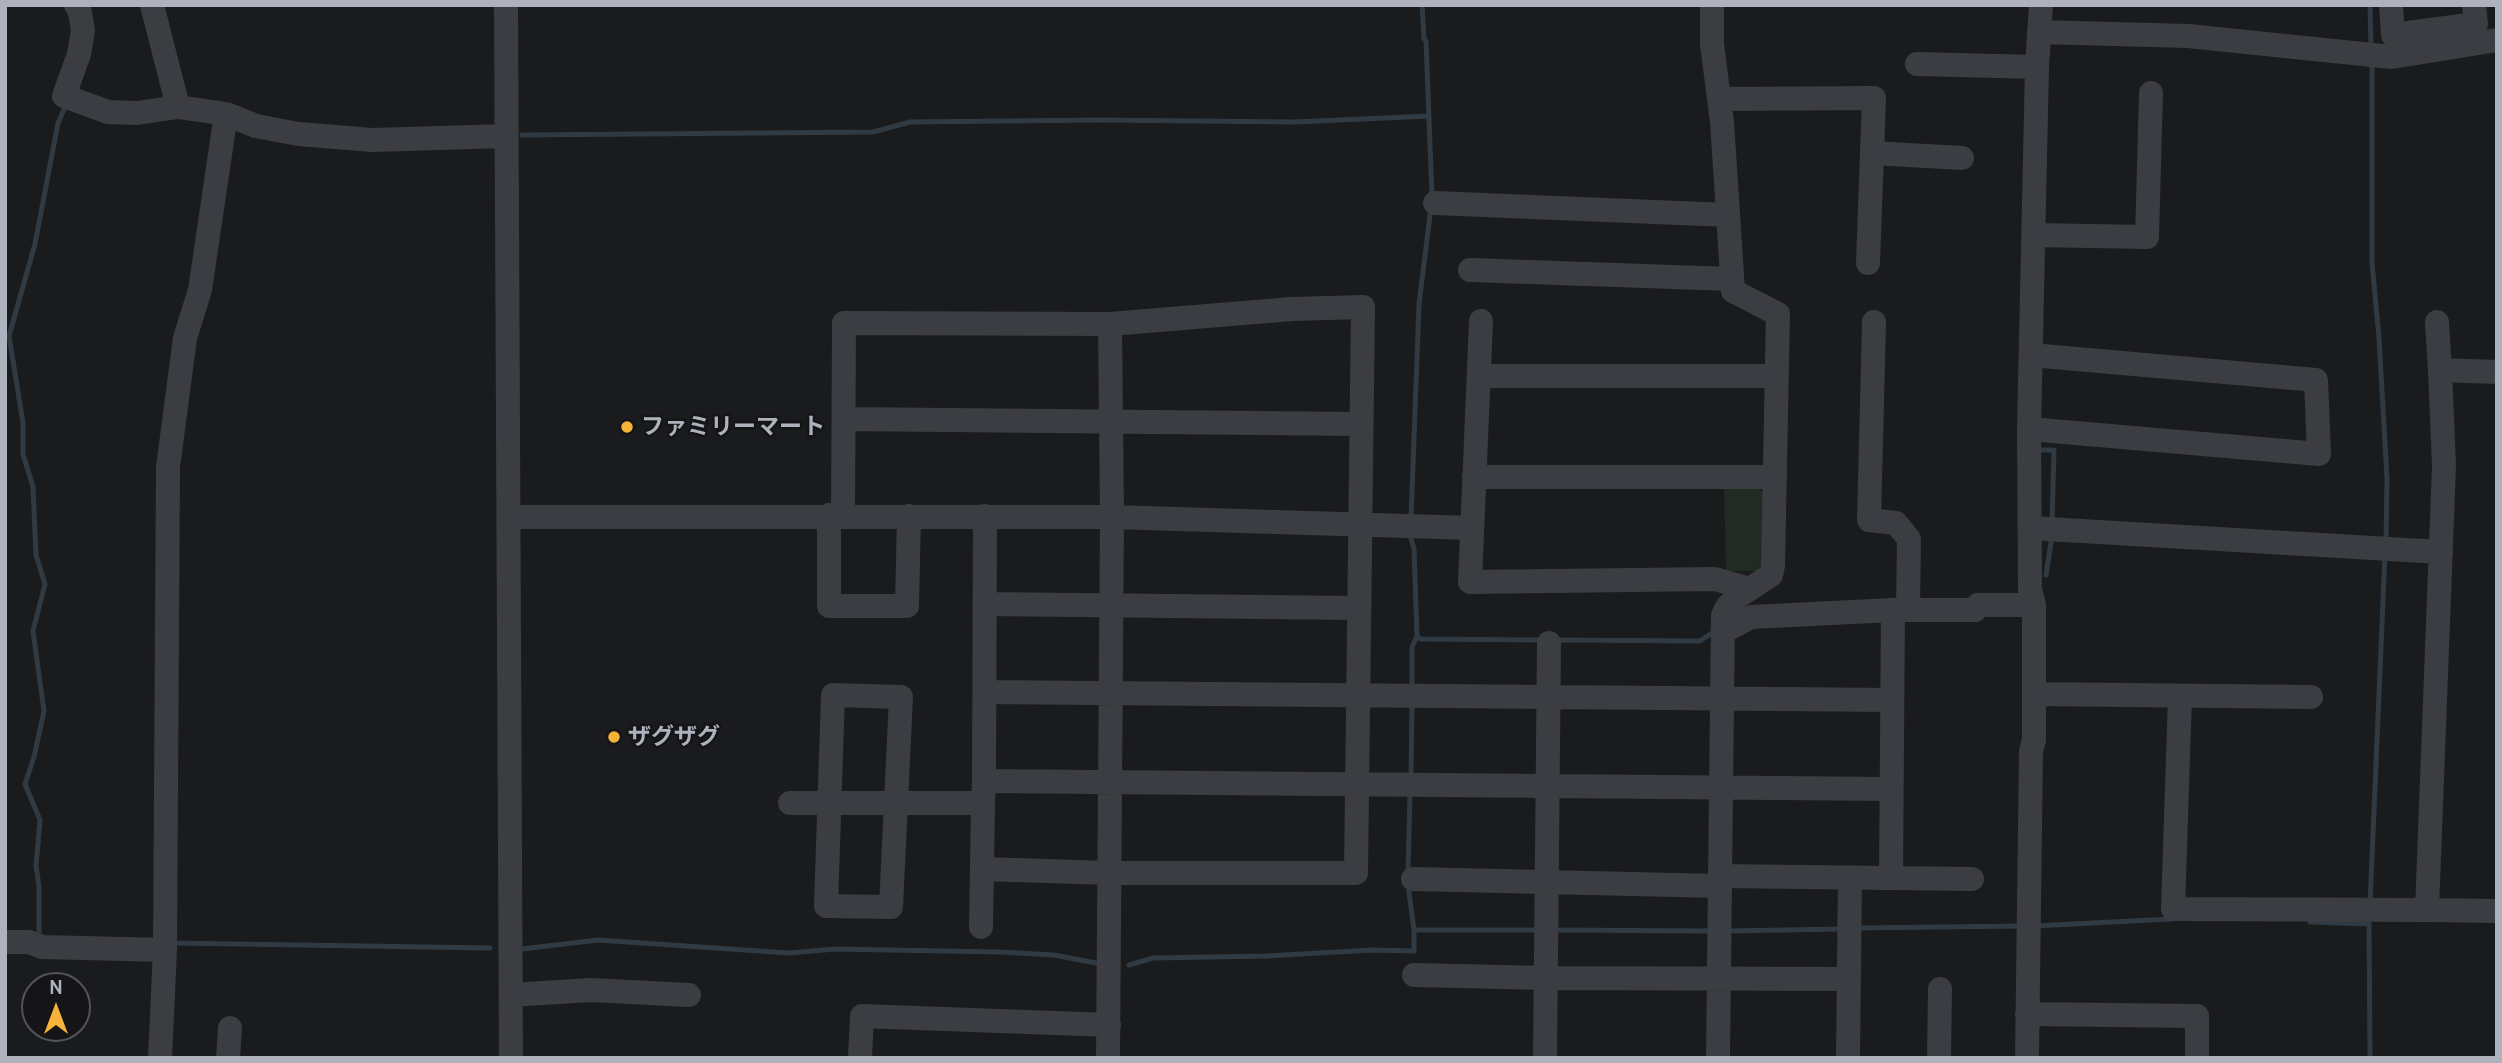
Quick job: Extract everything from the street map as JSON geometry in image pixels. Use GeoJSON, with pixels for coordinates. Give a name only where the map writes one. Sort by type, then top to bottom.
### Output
{"type":"FeatureCollection","features":[{"type":"Feature","properties":{"kind":"street"},"geometry":{"type":"LineString","coordinates":[[76,5],[83,31],[79,54],[64,96],[108,112],[137,113],[178,107],[226,114],[256,126],[298,134],[372,140],[506,136]]}},
{"type":"Feature","properties":{"kind":"street"},"geometry":{"type":"LineString","coordinates":[[152,5],[178,107]]}},
{"type":"Feature","properties":{"kind":"street"},"geometry":{"type":"LineString","coordinates":[[506,5],[511,1058]]}},
{"type":"Feature","properties":{"kind":"street"},"geometry":{"type":"LineString","coordinates":[[1712,5],[1712,44],[1719,99],[1733,291],[1777,314],[1773,566],[1771,575],[1727,607],[1723,615],[1718,1058]]}},
{"type":"Feature","properties":{"kind":"street"},"geometry":{"type":"LineString","coordinates":[[2027,1058],[2031,751],[2034,740],[2034,605],[2030,589],[2044,529],[2029,429],[2037,67],[2041,5]]}},
{"type":"Feature","properties":{"kind":"street"},"geometry":{"type":"LineString","coordinates":[[2391,5],[2393,35],[2476,24],[2474,5]]}},
{"type":"Feature","properties":{"kind":"street"},"geometry":{"type":"LineString","coordinates":[[2039,32],[2189,36],[2392,57],[2497,40]]}},
{"type":"Feature","properties":{"kind":"street"},"geometry":{"type":"LineString","coordinates":[[1917,64],[2037,67]]}},
{"type":"Feature","properties":{"kind":"street"},"geometry":{"type":"LineString","coordinates":[[2034,235],[2147,237],[2151,93]]}},
{"type":"Feature","properties":{"kind":"street"},"geometry":{"type":"LineString","coordinates":[[1719,99],[1874,98],[1868,263]]}},
{"type":"Feature","properties":{"kind":"street"},"geometry":{"type":"LineString","coordinates":[[160,1058],[164,945],[168,467],[184,338],[200,290],[226,114]]}},
{"type":"Feature","properties":{"kind":"street"},"geometry":{"type":"LineString","coordinates":[[1872,153],[1962,158]]}},
{"type":"Feature","properties":{"kind":"street"},"geometry":{"type":"LineString","coordinates":[[1435,203],[1728,215]]}},
{"type":"Feature","properties":{"kind":"street"},"geometry":{"type":"LineString","coordinates":[[1470,270],[1732,279]]}},
{"type":"Feature","properties":{"kind":"street"},"geometry":{"type":"LineString","coordinates":[[908,516],[907,606],[829,606],[844,419],[844,323],[1110,324],[1363,307],[1356,873],[1110,873],[982,869]]}},
{"type":"Feature","properties":{"kind":"street"},"geometry":{"type":"LineString","coordinates":[[1481,321],[1470,582],[1715,579],[1750,589]]}},
{"type":"Feature","properties":{"kind":"street"},"geometry":{"type":"LineString","coordinates":[[1874,322],[1869,520],[1896,523],[1909,539],[1905,605],[1892,700],[1891,878]]}},
{"type":"Feature","properties":{"kind":"street"},"geometry":{"type":"LineString","coordinates":[[2427,911],[2444,467],[2437,322]]}},
{"type":"Feature","properties":{"kind":"street"},"geometry":{"type":"LineString","coordinates":[[1108,1058],[1112,517],[1110,324]]}},
{"type":"Feature","properties":{"kind":"street"},"geometry":{"type":"LineString","coordinates":[[2029,429],[2319,454],[2316,380],[2031,355]]}},
{"type":"Feature","properties":{"kind":"street"},"geometry":{"type":"LineString","coordinates":[[2440,370],[2497,372]]}},
{"type":"Feature","properties":{"kind":"street"},"geometry":{"type":"LineString","coordinates":[[1479,376],[1776,376]]}},
{"type":"Feature","properties":{"kind":"street"},"geometry":{"type":"LineString","coordinates":[[844,419],[1361,424]]}},
{"type":"Feature","properties":{"kind":"street"},"geometry":{"type":"LineString","coordinates":[[1474,477],[1775,477]]}},
{"type":"Feature","properties":{"kind":"street"},"geometry":{"type":"LineString","coordinates":[[981,927],[985,516]]}},
{"type":"Feature","properties":{"kind":"street"},"geometry":{"type":"LineString","coordinates":[[509,517],[1112,517],[1472,528]]}},
{"type":"Feature","properties":{"kind":"street"},"geometry":{"type":"LineString","coordinates":[[2044,529],[2441,552]]}},
{"type":"Feature","properties":{"kind":"street"},"geometry":{"type":"LineString","coordinates":[[985,604],[1358,608]]}},
{"type":"Feature","properties":{"kind":"street"},"geometry":{"type":"LineString","coordinates":[[1723,632],[1751,617],[1905,605],[1975,610],[1978,606],[2034,605]]}},
{"type":"Feature","properties":{"kind":"street"},"geometry":{"type":"LineString","coordinates":[[1545,1058],[1549,643]]}},
{"type":"Feature","properties":{"kind":"street"},"geometry":{"type":"LineString","coordinates":[[985,692],[1892,700]]}},
{"type":"Feature","properties":{"kind":"street"},"geometry":{"type":"LineString","coordinates":[[2034,694],[2311,697]]}},
{"type":"Feature","properties":{"kind":"street"},"geometry":{"type":"LineString","coordinates":[[833,695],[901,697],[896,803],[891,907],[826,906],[833,695]]}},
{"type":"Feature","properties":{"kind":"street"},"geometry":{"type":"LineString","coordinates":[[2180,696],[2173,909],[2497,912]]}},
{"type":"Feature","properties":{"kind":"street"},"geometry":{"type":"LineString","coordinates":[[790,803],[896,803],[984,792],[1111,783],[1891,789]]}},
{"type":"Feature","properties":{"kind":"street"},"geometry":{"type":"LineString","coordinates":[[1848,1058],[1850,878]]}},
{"type":"Feature","properties":{"kind":"street"},"geometry":{"type":"LineString","coordinates":[[1413,879],[1972,880]]}},
{"type":"Feature","properties":{"kind":"street"},"geometry":{"type":"LineString","coordinates":[[5,942],[29,942],[41,947],[164,945]]}},
{"type":"Feature","properties":{"kind":"street"},"geometry":{"type":"LineString","coordinates":[[1414,975],[1849,979]]}},
{"type":"Feature","properties":{"kind":"street"},"geometry":{"type":"LineString","coordinates":[[1939,1058],[1940,989]]}},
{"type":"Feature","properties":{"kind":"street"},"geometry":{"type":"LineString","coordinates":[[511,995],[591,990],[689,995]]}},
{"type":"Feature","properties":{"kind":"street"},"geometry":{"type":"LineString","coordinates":[[2027,1014],[2197,1016],[2197,1058]]}},
{"type":"Feature","properties":{"kind":"street"},"geometry":{"type":"LineString","coordinates":[[860,1058],[862,1016],[1109,1025]]}},
{"type":"Feature","properties":{"kind":"street"},"geometry":{"type":"LineString","coordinates":[[228,1058],[230,1028]]}},
{"type":"Feature","properties":{"kind":"shaded area"},"geometry":{"type":"Polygon","coordinates":[[[1724,485],[1755,486],[1763,492],[1763,562],[1757,571],[1726,571],[1724,485]]]}},
{"type":"Feature","properties":{"kind":"waterway"},"geometry":{"type":"LineString","coordinates":[[1422,5],[1426,41],[1432,197]]}},
{"type":"Feature","properties":{"kind":"waterway"},"geometry":{"type":"LineString","coordinates":[[2370,5],[2371,48]]}},
{"type":"Feature","properties":{"kind":"waterway"},"geometry":{"type":"LineString","coordinates":[[2372,61],[2372,263],[2387,479],[2386,541]]}},
{"type":"Feature","properties":{"kind":"waterway"},"geometry":{"type":"LineString","coordinates":[[39,938],[39,886],[36,866],[40,820],[25,784],[44,711],[33,631],[45,584],[36,555],[33,487],[23,454],[23,423],[9,336],[35,244],[58,123],[66,105]]}},
{"type":"Feature","properties":{"kind":"waterway"},"geometry":{"type":"LineString","coordinates":[[522,135],[873,132],[910,122],[1295,122],[1429,116]]}},
{"type":"Feature","properties":{"kind":"waterway"},"geometry":{"type":"LineString","coordinates":[[1411,518],[1419,304],[1431,207]]}},
{"type":"Feature","properties":{"kind":"waterway"},"geometry":{"type":"LineString","coordinates":[[2042,450],[2054,450],[2052,523]]}},
{"type":"Feature","properties":{"kind":"waterway"},"geometry":{"type":"LineString","coordinates":[[1410,535],[1414,549],[1417,636],[1412,647],[1412,687]]}},
{"type":"Feature","properties":{"kind":"waterway"},"geometry":{"type":"LineString","coordinates":[[2046,575],[2052,536]]}},
{"type":"Feature","properties":{"kind":"waterway"},"geometry":{"type":"LineString","coordinates":[[2370,904],[2385,554]]}},
{"type":"Feature","properties":{"kind":"waterway"},"geometry":{"type":"LineString","coordinates":[[1556,640],[1700,641],[1712,633]]}},
{"type":"Feature","properties":{"kind":"waterway"},"geometry":{"type":"LineString","coordinates":[[1417,636],[1420,639],[1542,640]]}},
{"type":"Feature","properties":{"kind":"waterway"},"geometry":{"type":"LineString","coordinates":[[1411,778],[1412,701]]}},
{"type":"Feature","properties":{"kind":"waterway"},"geometry":{"type":"LineString","coordinates":[[1408,872],[1410,795]]}},
{"type":"Feature","properties":{"kind":"waterway"},"geometry":{"type":"LineString","coordinates":[[1408,885],[1414,930]]}},
{"type":"Feature","properties":{"kind":"waterway"},"geometry":{"type":"LineString","coordinates":[[2369,917],[2370,1058]]}},
{"type":"Feature","properties":{"kind":"waterway"},"geometry":{"type":"LineString","coordinates":[[2034,926],[2171,919]]}},
{"type":"Feature","properties":{"kind":"waterway"},"geometry":{"type":"LineString","coordinates":[[2310,922],[2369,924]]}},
{"type":"Feature","properties":{"kind":"waterway"},"geometry":{"type":"LineString","coordinates":[[1855,928],[2021,926]]}},
{"type":"Feature","properties":{"kind":"waterway"},"geometry":{"type":"LineString","coordinates":[[1726,931],[1842,929]]}},
{"type":"Feature","properties":{"kind":"waterway"},"geometry":{"type":"LineString","coordinates":[[1129,965],[1153,958],[1267,956],[1372,950],[1414,951],[1414,930],[1541,930]]}},
{"type":"Feature","properties":{"kind":"waterway"},"geometry":{"type":"LineString","coordinates":[[1554,930],[1708,931]]}},
{"type":"Feature","properties":{"kind":"waterway"},"geometry":{"type":"LineString","coordinates":[[522,949],[598,940],[789,953],[835,949],[999,952],[1054,955],[1101,964]]}},
{"type":"Feature","properties":{"kind":"waterway"},"geometry":{"type":"LineString","coordinates":[[172,943],[490,948]]}},
{"type":"Feature","properties":{"kind":"place","name":"ファミリーマート"},"geometry":{"type":"Point","coordinates":[627,427]}},
{"type":"Feature","properties":{"kind":"place","name":"ザグザグ"},"geometry":{"type":"Point","coordinates":[614,737]}}]}
